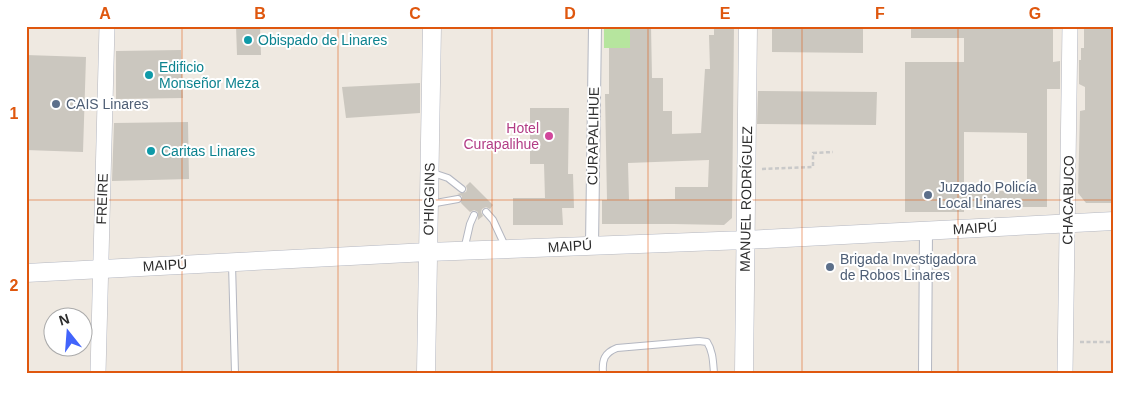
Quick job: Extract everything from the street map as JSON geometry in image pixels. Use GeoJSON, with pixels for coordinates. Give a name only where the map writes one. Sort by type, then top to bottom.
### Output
{"type":"FeatureCollection","features":[{"type":"Feature","properties":{"kind":"main road","name":"O'HIGGINS"},"geometry":{"type":"LineString","coordinates":[[426,373],[432,26]]}},
{"type":"Feature","properties":{"kind":"main road","name":"MANUEL RODRÍGUEZ"},"geometry":{"type":"LineString","coordinates":[[744,373],[748,26]]}},
{"type":"Feature","properties":{"kind":"main road","name":"MAIPÚ"},"geometry":{"type":"LineString","coordinates":[[26,273],[464,250],[745,240],[1114,221]]}},
{"type":"Feature","properties":{"kind":"street","name":"FREIRE"},"geometry":{"type":"LineString","coordinates":[[98,373],[107,26]]}},
{"type":"Feature","properties":{"kind":"street","name":"CURAPALIHUE"},"geometry":{"type":"LineString","coordinates":[[592,245],[594,26]]}},
{"type":"Feature","properties":{"kind":"street","name":"CHACABUCO"},"geometry":{"type":"LineString","coordinates":[[1065,373],[1070,26]]}},
{"type":"Feature","properties":{"kind":"street"},"geometry":{"type":"LineString","coordinates":[[924,373],[926,230]]}},
{"type":"Feature","properties":{"kind":"lane"},"geometry":{"type":"LineString","coordinates":[[429,172],[448,178],[462,189]]}},
{"type":"Feature","properties":{"kind":"lane"},"geometry":{"type":"LineString","coordinates":[[429,204],[458,199]]}},
{"type":"Feature","properties":{"kind":"lane"},"geometry":{"type":"LineString","coordinates":[[486,212],[493,220],[506,249]]}},
{"type":"Feature","properties":{"kind":"lane"},"geometry":{"type":"LineString","coordinates":[[464,250],[474,215]]}},
{"type":"Feature","properties":{"kind":"lane"},"geometry":{"type":"LineString","coordinates":[[232,262],[236,373]]}},
{"type":"Feature","properties":{"kind":"lane"},"geometry":{"type":"LineString","coordinates":[[603,373],[605,355],[616,348],[699,341],[706,342],[710,346],[714,373]]}},
{"type":"Feature","properties":{"kind":"path"},"geometry":{"type":"LineString","coordinates":[[746,171],[813,167],[813,153],[833,152]]}},
{"type":"Feature","properties":{"kind":"path"},"geometry":{"type":"LineString","coordinates":[[1065,342],[1114,342]]}},
{"type":"Feature","properties":{"kind":"green space"},"geometry":{"type":"Polygon","coordinates":[[[604,26],[630,26],[630,48],[604,48],[604,26]]]}},
{"type":"Feature","properties":{"kind":"building","name":"Obispado de Linares"},"geometry":{"type":"Polygon","coordinates":[[[236,26],[260,26],[261,55],[237,55],[236,26]]]}},
{"type":"Feature","properties":{"kind":"building"},"geometry":{"type":"Polygon","coordinates":[[[630,26],[651,26],[652,78],[663,78],[663,111],[672,111],[672,134],[701,133],[705,69],[710,69],[709,35],[714,35],[714,26],[734,26],[732,218],[724,225],[602,224],[602,200],[607,200],[605,94],[609,94],[609,48],[630,48],[630,26]],[[709,160],[628,163],[629,200],[675,199],[675,187],[708,187],[709,160]]]}},
{"type":"Feature","properties":{"kind":"building"},"geometry":{"type":"Polygon","coordinates":[[[772,26],[863,26],[863,53],[772,52],[772,26]]]}},
{"type":"Feature","properties":{"kind":"building"},"geometry":{"type":"Polygon","coordinates":[[[911,26],[1053,26],[1053,62],[1060,61],[1060,89],[1047,89],[1047,207],[964,207],[964,212],[905,212],[905,62],[964,62],[964,38],[911,38],[911,26]],[[964,132],[964,191],[1027,191],[1027,133],[964,132]]]}},
{"type":"Feature","properties":{"kind":"building"},"geometry":{"type":"Polygon","coordinates":[[[1084,26],[1114,26],[1112,110],[1114,110],[1114,203],[1086,203],[1078,193],[1080,111],[1085,110],[1085,87],[1079,84],[1079,60],[1081,60],[1081,48],[1084,48],[1084,26]]]}},
{"type":"Feature","properties":{"kind":"building","name":"Edificio Monseñor Meza"},"geometry":{"type":"Polygon","coordinates":[[[181,50],[183,98],[116,99],[116,51],[181,50]]]}},
{"type":"Feature","properties":{"kind":"building","name":"CAIS Linares"},"geometry":{"type":"Polygon","coordinates":[[[26,55],[86,57],[83,152],[26,150],[26,55]]]}},
{"type":"Feature","properties":{"kind":"building"},"geometry":{"type":"Polygon","coordinates":[[[420,83],[420,113],[346,118],[342,87],[420,83]]]}},
{"type":"Feature","properties":{"kind":"building"},"geometry":{"type":"Polygon","coordinates":[[[758,91],[877,92],[876,125],[757,124],[758,91]]]}},
{"type":"Feature","properties":{"kind":"building"},"geometry":{"type":"Polygon","coordinates":[[[530,108],[569,108],[568,174],[573,174],[574,208],[562,208],[563,225],[513,225],[513,198],[545,198],[544,164],[530,164],[530,108]]]}},
{"type":"Feature","properties":{"kind":"building","name":"Caritas Linares"},"geometry":{"type":"Polygon","coordinates":[[[188,122],[189,179],[112,181],[114,123],[188,122]]]}},
{"type":"Feature","properties":{"kind":"building"},"geometry":{"type":"Polygon","coordinates":[[[470,182],[493,205],[490,209],[486,207],[482,209],[483,216],[478,220],[478,212],[474,210],[470,212],[461,203],[462,196],[457,194],[466,192],[466,186],[470,182]]]}},
{"type":"Feature","properties":{"kind":"place","name":"Obispado de Linares"},"geometry":{"type":"Point","coordinates":[248,40]}},
{"type":"Feature","properties":{"kind":"place","name":"Edificio Monseñor Meza"},"geometry":{"type":"Point","coordinates":[149,75]}},
{"type":"Feature","properties":{"kind":"place","name":"CAIS Linares"},"geometry":{"type":"Point","coordinates":[56,104]}},
{"type":"Feature","properties":{"kind":"place","name":"Hotel Curapalihue"},"geometry":{"type":"Point","coordinates":[549,136]}},
{"type":"Feature","properties":{"kind":"place","name":"Caritas Linares"},"geometry":{"type":"Point","coordinates":[151,151]}},
{"type":"Feature","properties":{"kind":"place","name":"Juzgado Policía Local Linares"},"geometry":{"type":"Point","coordinates":[928,195]}},
{"type":"Feature","properties":{"kind":"place","name":"Brigada Investigadora de Robos Linares"},"geometry":{"type":"Point","coordinates":[830,267]}}]}
